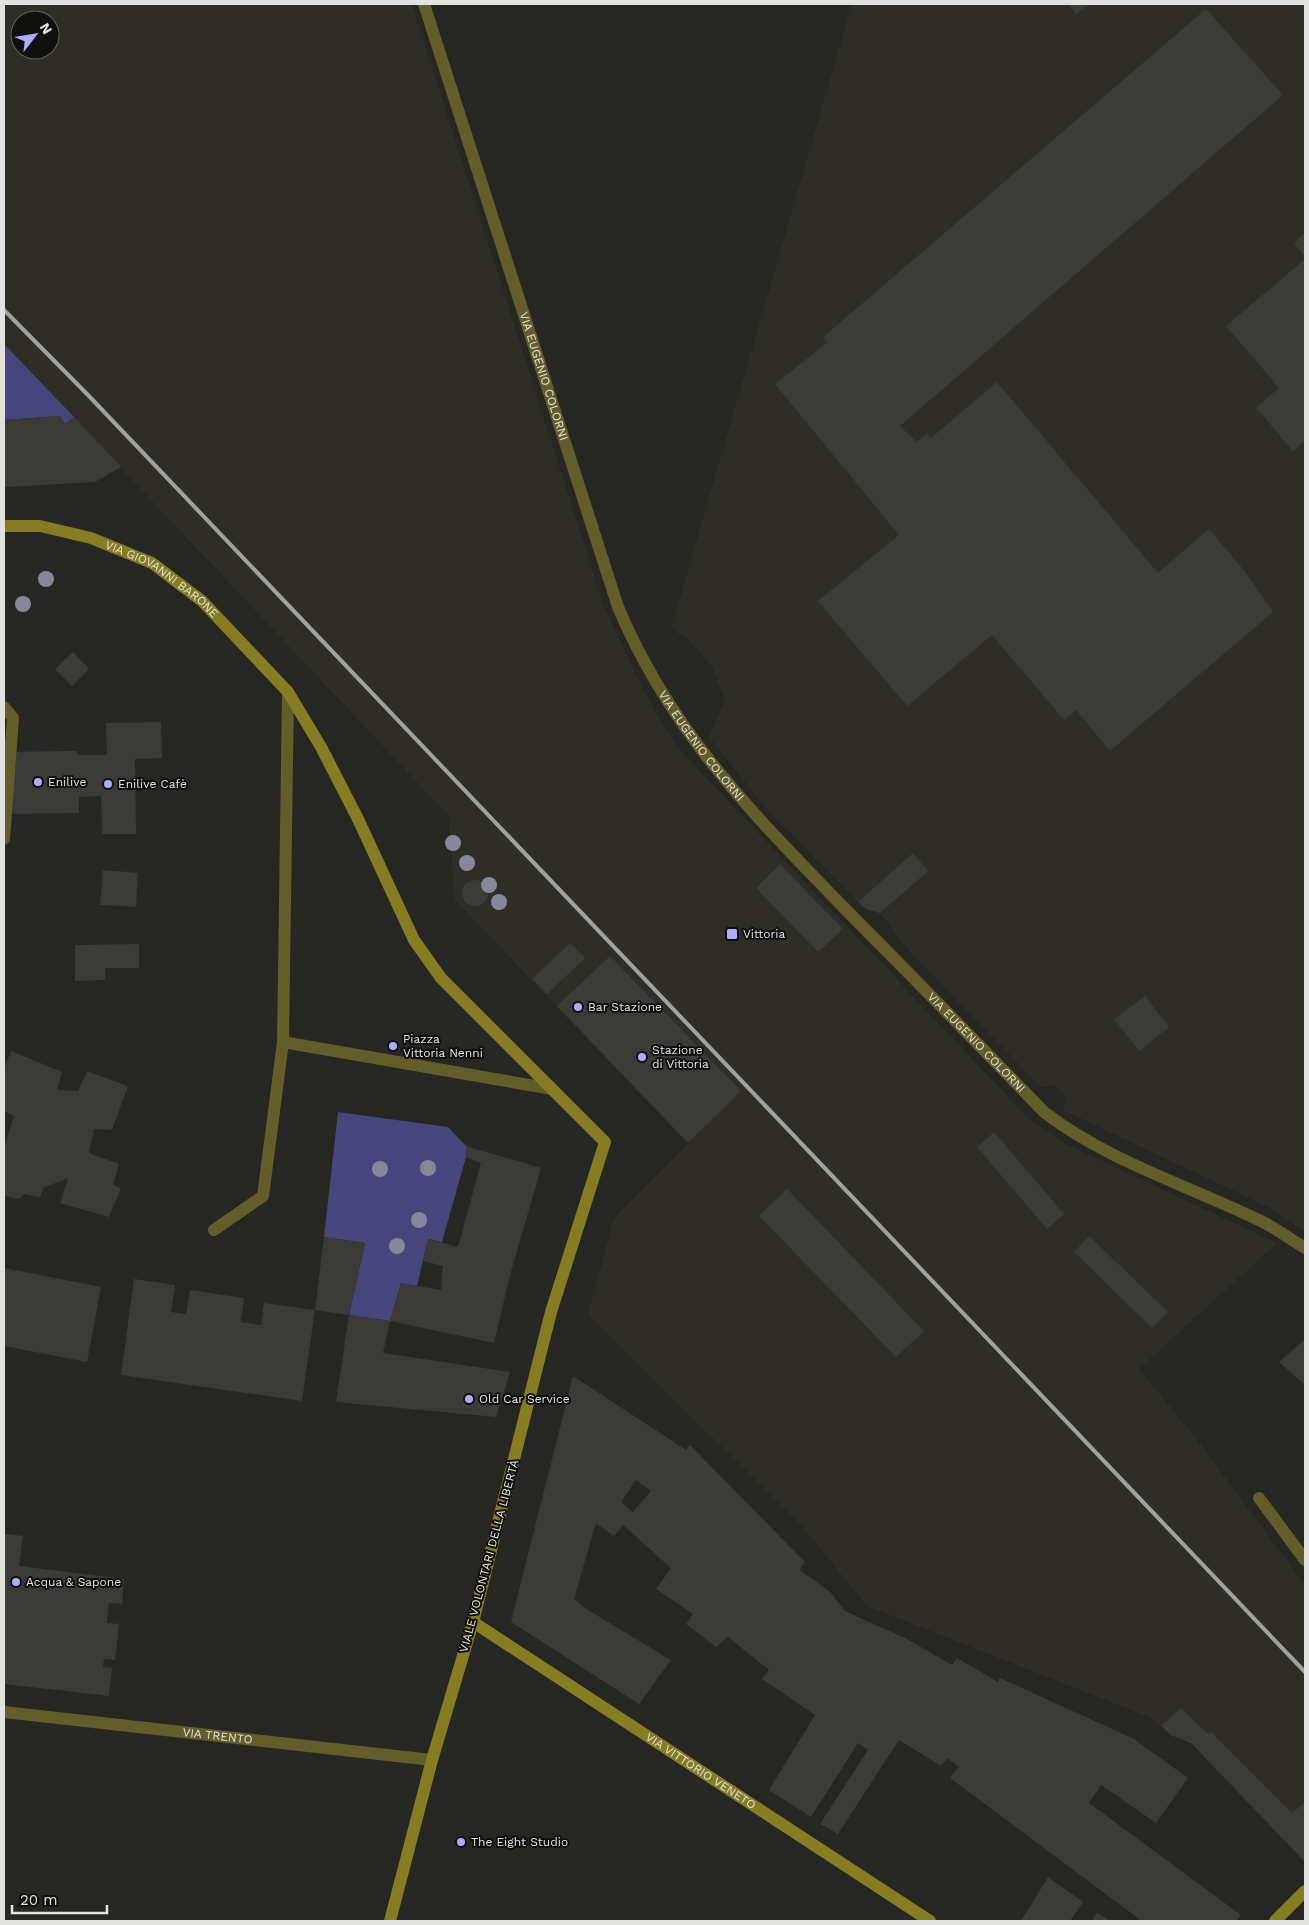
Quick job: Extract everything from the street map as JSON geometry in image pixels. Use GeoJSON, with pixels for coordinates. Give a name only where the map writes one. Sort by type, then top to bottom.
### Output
{"type":"FeatureCollection","features":[{"type":"Feature","properties":{"kind":"street","name":"VIA EUGENIO COLORNI"},"geometry":{"type":"LineString","coordinates":[[424,4],[618,607],[631,639],[657,687],[698,747],[755,816],[1044,1112],[1069,1131],[1174,1184],[1264,1223],[1305,1248]]}},
{"type":"Feature","properties":{"kind":"street","name":"VIA GIOVANNI BARONE"},"geometry":{"type":"LineString","coordinates":[[4,526],[40,526],[91,538],[152,563],[202,601],[288,692],[321,747],[358,819],[414,940],[426,959],[441,978],[605,1142]]}},
{"type":"Feature","properties":{"kind":"street"},"geometry":{"type":"LineString","coordinates":[[214,1230],[263,1196],[283,1042],[288,692]]}},
{"type":"Feature","properties":{"kind":"street"},"geometry":{"type":"LineString","coordinates":[[4,707],[13,718],[4,839]]}},
{"type":"Feature","properties":{"kind":"street"},"geometry":{"type":"LineString","coordinates":[[283,1042],[552,1089]]}},
{"type":"Feature","properties":{"kind":"street","name":"VIALE VOLONTARI DELLA LIBERTÀ"},"geometry":{"type":"LineString","coordinates":[[390,1921],[432,1760],[473,1622],[552,1312],[588,1191],[605,1142]]}},
{"type":"Feature","properties":{"kind":"street"},"geometry":{"type":"LineString","coordinates":[[1259,1498],[1305,1560]]}},
{"type":"Feature","properties":{"kind":"street","name":"VIA VITTORIO VENETO"},"geometry":{"type":"LineString","coordinates":[[473,1622],[930,1921]]}},
{"type":"Feature","properties":{"kind":"street","name":"VIA TRENTO"},"geometry":{"type":"LineString","coordinates":[[4,1712],[432,1760]]}},
{"type":"Feature","properties":{"kind":"street"},"geometry":{"type":"LineString","coordinates":[[1275,1921],[1305,1891]]}},
{"type":"Feature","properties":{"kind":"shaded area"},"geometry":{"type":"Polygon","coordinates":[[[4,4],[412,4],[603,604],[646,696],[677,747],[1028,1118],[1064,1143],[1277,1243],[1139,1369],[1195,1437],[1305,1585],[1305,1802],[1292,1813],[1211,1732],[1207,1733],[1181,1708],[1161,1726],[1149,1717],[867,1606],[799,1523],[588,1315],[614,1218],[688,1143],[455,900],[448,815],[4,344],[4,4]]]}},
{"type":"Feature","properties":{"kind":"shaded area"},"geometry":{"type":"Polygon","coordinates":[[[852,4],[1305,4],[1305,1232],[1268,1207],[1063,1110],[1065,1096],[1054,1085],[1041,1087],[910,952],[880,913],[866,909],[858,902],[770,813],[709,737],[725,700],[712,667],[689,640],[671,629],[852,4]]]}},
{"type":"Feature","properties":{"kind":"shaded area"},"geometry":{"type":"Polygon","coordinates":[[[4,344],[74,417],[65,424],[59,416],[4,420],[4,344]]]}},
{"type":"Feature","properties":{"kind":"shaded area"},"geometry":{"type":"Polygon","coordinates":[[[338,1112],[448,1127],[466,1146],[466,1157],[442,1242],[428,1239],[417,1286],[401,1283],[390,1321],[349,1315],[365,1243],[324,1237],[338,1112]]]}},
{"type":"Feature","properties":{"kind":"building"},"geometry":{"type":"Polygon","coordinates":[[[1069,4],[1091,4],[1076,14],[1069,4]]]}},
{"type":"Feature","properties":{"kind":"building"},"geometry":{"type":"Polygon","coordinates":[[[1206,9],[1283,95],[900,426],[917,442],[927,433],[931,438],[997,382],[1158,573],[1209,529],[1243,569],[1273,612],[1110,751],[1076,710],[1064,720],[992,635],[907,706],[818,601],[899,535],[775,384],[828,342],[823,337],[1206,9]]]}},
{"type":"Feature","properties":{"kind":"building"},"geometry":{"type":"Polygon","coordinates":[[[1305,233],[1305,257],[1294,243],[1305,233]]]}},
{"type":"Feature","properties":{"kind":"building"},"geometry":{"type":"Polygon","coordinates":[[[1305,259],[1305,440],[1293,451],[1256,408],[1279,388],[1226,326],[1305,259]]]}},
{"type":"Feature","properties":{"kind":"building"},"geometry":{"type":"Polygon","coordinates":[[[60,416],[65,424],[74,417],[121,467],[95,482],[4,487],[4,420],[60,416]]]}},
{"type":"Feature","properties":{"kind":"building"},"geometry":{"type":"Polygon","coordinates":[[[73,652],[89,669],[72,686],[55,669],[73,652]]]}},
{"type":"Feature","properties":{"kind":"building"},"geometry":{"type":"Polygon","coordinates":[[[161,722],[162,758],[135,759],[136,834],[102,834],[101,796],[79,797],[79,813],[4,814],[4,752],[77,751],[78,755],[107,755],[106,723],[161,722]]]}},
{"type":"Feature","properties":{"kind":"building"},"geometry":{"type":"Polygon","coordinates":[[[913,853],[928,871],[880,913],[866,909],[858,902],[913,853]]]}},
{"type":"Feature","properties":{"kind":"building"},"geometry":{"type":"Polygon","coordinates":[[[780,864],[843,929],[818,952],[756,888],[780,864]]]}},
{"type":"Feature","properties":{"kind":"building"},"geometry":{"type":"Polygon","coordinates":[[[103,870],[138,873],[136,907],[100,905],[103,870]]]}},
{"type":"Feature","properties":{"kind":"building"},"geometry":{"type":"Polygon","coordinates":[[[475,880],[484,884],[488,893],[484,902],[475,906],[466,902],[462,893],[466,884],[475,880]]]}},
{"type":"Feature","properties":{"kind":"building"},"geometry":{"type":"Polygon","coordinates":[[[570,943],[585,958],[547,994],[532,979],[570,943]]]}},
{"type":"Feature","properties":{"kind":"building"},"geometry":{"type":"Polygon","coordinates":[[[139,944],[139,968],[105,968],[105,980],[75,981],[75,945],[139,944]]]}},
{"type":"Feature","properties":{"kind":"building","name":"Stazione di Vittoria"},"geometry":{"type":"Polygon","coordinates":[[[610,956],[741,1091],[688,1143],[557,1006],[610,956]]]}},
{"type":"Feature","properties":{"kind":"building"},"geometry":{"type":"Polygon","coordinates":[[[1145,996],[1169,1027],[1139,1051],[1114,1019],[1145,996]]]}},
{"type":"Feature","properties":{"kind":"building"},"geometry":{"type":"Polygon","coordinates":[[[11,1051],[62,1072],[57,1090],[78,1091],[87,1071],[128,1086],[112,1130],[94,1129],[89,1153],[119,1164],[113,1185],[121,1188],[109,1217],[60,1203],[68,1178],[43,1188],[40,1197],[23,1194],[19,1199],[4,1196],[4,1147],[14,1116],[4,1111],[4,1069],[11,1051]]]}},
{"type":"Feature","properties":{"kind":"building"},"geometry":{"type":"Polygon","coordinates":[[[994,1132],[1064,1214],[1047,1229],[977,1147],[994,1132]]]}},
{"type":"Feature","properties":{"kind":"building"},"geometry":{"type":"Polygon","coordinates":[[[466,1146],[541,1168],[510,1275],[494,1343],[390,1321],[401,1283],[441,1290],[443,1266],[423,1261],[428,1239],[458,1247],[481,1163],[466,1157],[466,1146]]]}},
{"type":"Feature","properties":{"kind":"building"},"geometry":{"type":"Polygon","coordinates":[[[787,1189],[924,1331],[896,1357],[759,1216],[787,1189]]]}},
{"type":"Feature","properties":{"kind":"building"},"geometry":{"type":"Polygon","coordinates":[[[1089,1236],[1168,1312],[1152,1328],[1074,1252],[1089,1236]]]}},
{"type":"Feature","properties":{"kind":"building"},"geometry":{"type":"Polygon","coordinates":[[[324,1237],[365,1243],[349,1315],[315,1310],[324,1237]]]}},
{"type":"Feature","properties":{"kind":"building"},"geometry":{"type":"Polygon","coordinates":[[[4,1268],[101,1287],[87,1362],[4,1346],[4,1268]]]}},
{"type":"Feature","properties":{"kind":"building"},"geometry":{"type":"Polygon","coordinates":[[[134,1279],[175,1285],[171,1312],[186,1314],[190,1290],[244,1298],[241,1322],[261,1325],[264,1303],[315,1310],[302,1401],[121,1375],[134,1279]]]}},
{"type":"Feature","properties":{"kind":"building"},"geometry":{"type":"Polygon","coordinates":[[[349,1315],[390,1321],[383,1353],[510,1372],[496,1417],[336,1402],[349,1315]]]}},
{"type":"Feature","properties":{"kind":"building"},"geometry":{"type":"Polygon","coordinates":[[[1305,1339],[1305,1385],[1279,1362],[1305,1339]]]}},
{"type":"Feature","properties":{"kind":"building"},"geometry":{"type":"Polygon","coordinates":[[[573,1376],[686,1450],[690,1445],[805,1562],[800,1570],[830,1592],[845,1611],[905,1638],[952,1665],[957,1658],[998,1682],[1000,1678],[1134,1739],[1188,1778],[1156,1823],[1101,1785],[1089,1803],[1241,1915],[1236,1921],[1142,1921],[950,1778],[959,1767],[947,1758],[941,1766],[899,1740],[838,1834],[820,1824],[868,1750],[858,1743],[811,1817],[769,1790],[815,1715],[762,1679],[769,1670],[728,1637],[716,1647],[686,1624],[693,1614],[656,1589],[671,1568],[623,1525],[614,1536],[596,1523],[574,1599],[588,1610],[671,1660],[639,1704],[511,1622],[573,1376]],[[636,1480],[621,1502],[633,1512],[651,1491],[636,1480]]]}},
{"type":"Feature","properties":{"kind":"building"},"geometry":{"type":"Polygon","coordinates":[[[4,1534],[23,1536],[19,1566],[124,1579],[122,1604],[109,1603],[107,1623],[119,1624],[115,1660],[104,1659],[103,1667],[112,1668],[109,1696],[4,1684],[4,1534]]]}},
{"type":"Feature","properties":{"kind":"building"},"geometry":{"type":"Polygon","coordinates":[[[1181,1708],[1207,1733],[1211,1732],[1292,1813],[1305,1802],[1305,1862],[1192,1744],[1171,1735],[1161,1726],[1181,1708]]]}},
{"type":"Feature","properties":{"kind":"building"},"geometry":{"type":"Polygon","coordinates":[[[1048,1877],[1083,1902],[1070,1921],[1021,1921],[1048,1877]]]}},
{"type":"Feature","properties":{"kind":"building"},"geometry":{"type":"Polygon","coordinates":[[[1097,1913],[1110,1921],[1092,1921],[1097,1913]]]}},
{"type":"Feature","properties":{"kind":"railway"},"geometry":{"type":"LineString","coordinates":[[4,310],[87,394],[1305,1672]]}},
{"type":"Feature","properties":{"kind":"place","name":"Enilive"},"geometry":{"type":"Point","coordinates":[38,782]}},
{"type":"Feature","properties":{"kind":"place","name":"Enilive Cafè"},"geometry":{"type":"Point","coordinates":[108,784]}},
{"type":"Feature","properties":{"kind":"place","name":"Vittoria"},"geometry":{"type":"Point","coordinates":[732,934]}},
{"type":"Feature","properties":{"kind":"place","name":"Bar Stazione"},"geometry":{"type":"Point","coordinates":[578,1007]}},
{"type":"Feature","properties":{"kind":"place","name":"Piazza Vittoria Nenni"},"geometry":{"type":"Point","coordinates":[393,1046]}},
{"type":"Feature","properties":{"kind":"place","name":"Stazione di Vittoria"},"geometry":{"type":"Point","coordinates":[642,1057]}},
{"type":"Feature","properties":{"kind":"place","name":"Old Car Service"},"geometry":{"type":"Point","coordinates":[469,1399]}},
{"type":"Feature","properties":{"kind":"place","name":"Acqua & Sapone"},"geometry":{"type":"Point","coordinates":[16,1582]}},
{"type":"Feature","properties":{"kind":"place","name":"The Eight Studio"},"geometry":{"type":"Point","coordinates":[461,1842]}}]}
